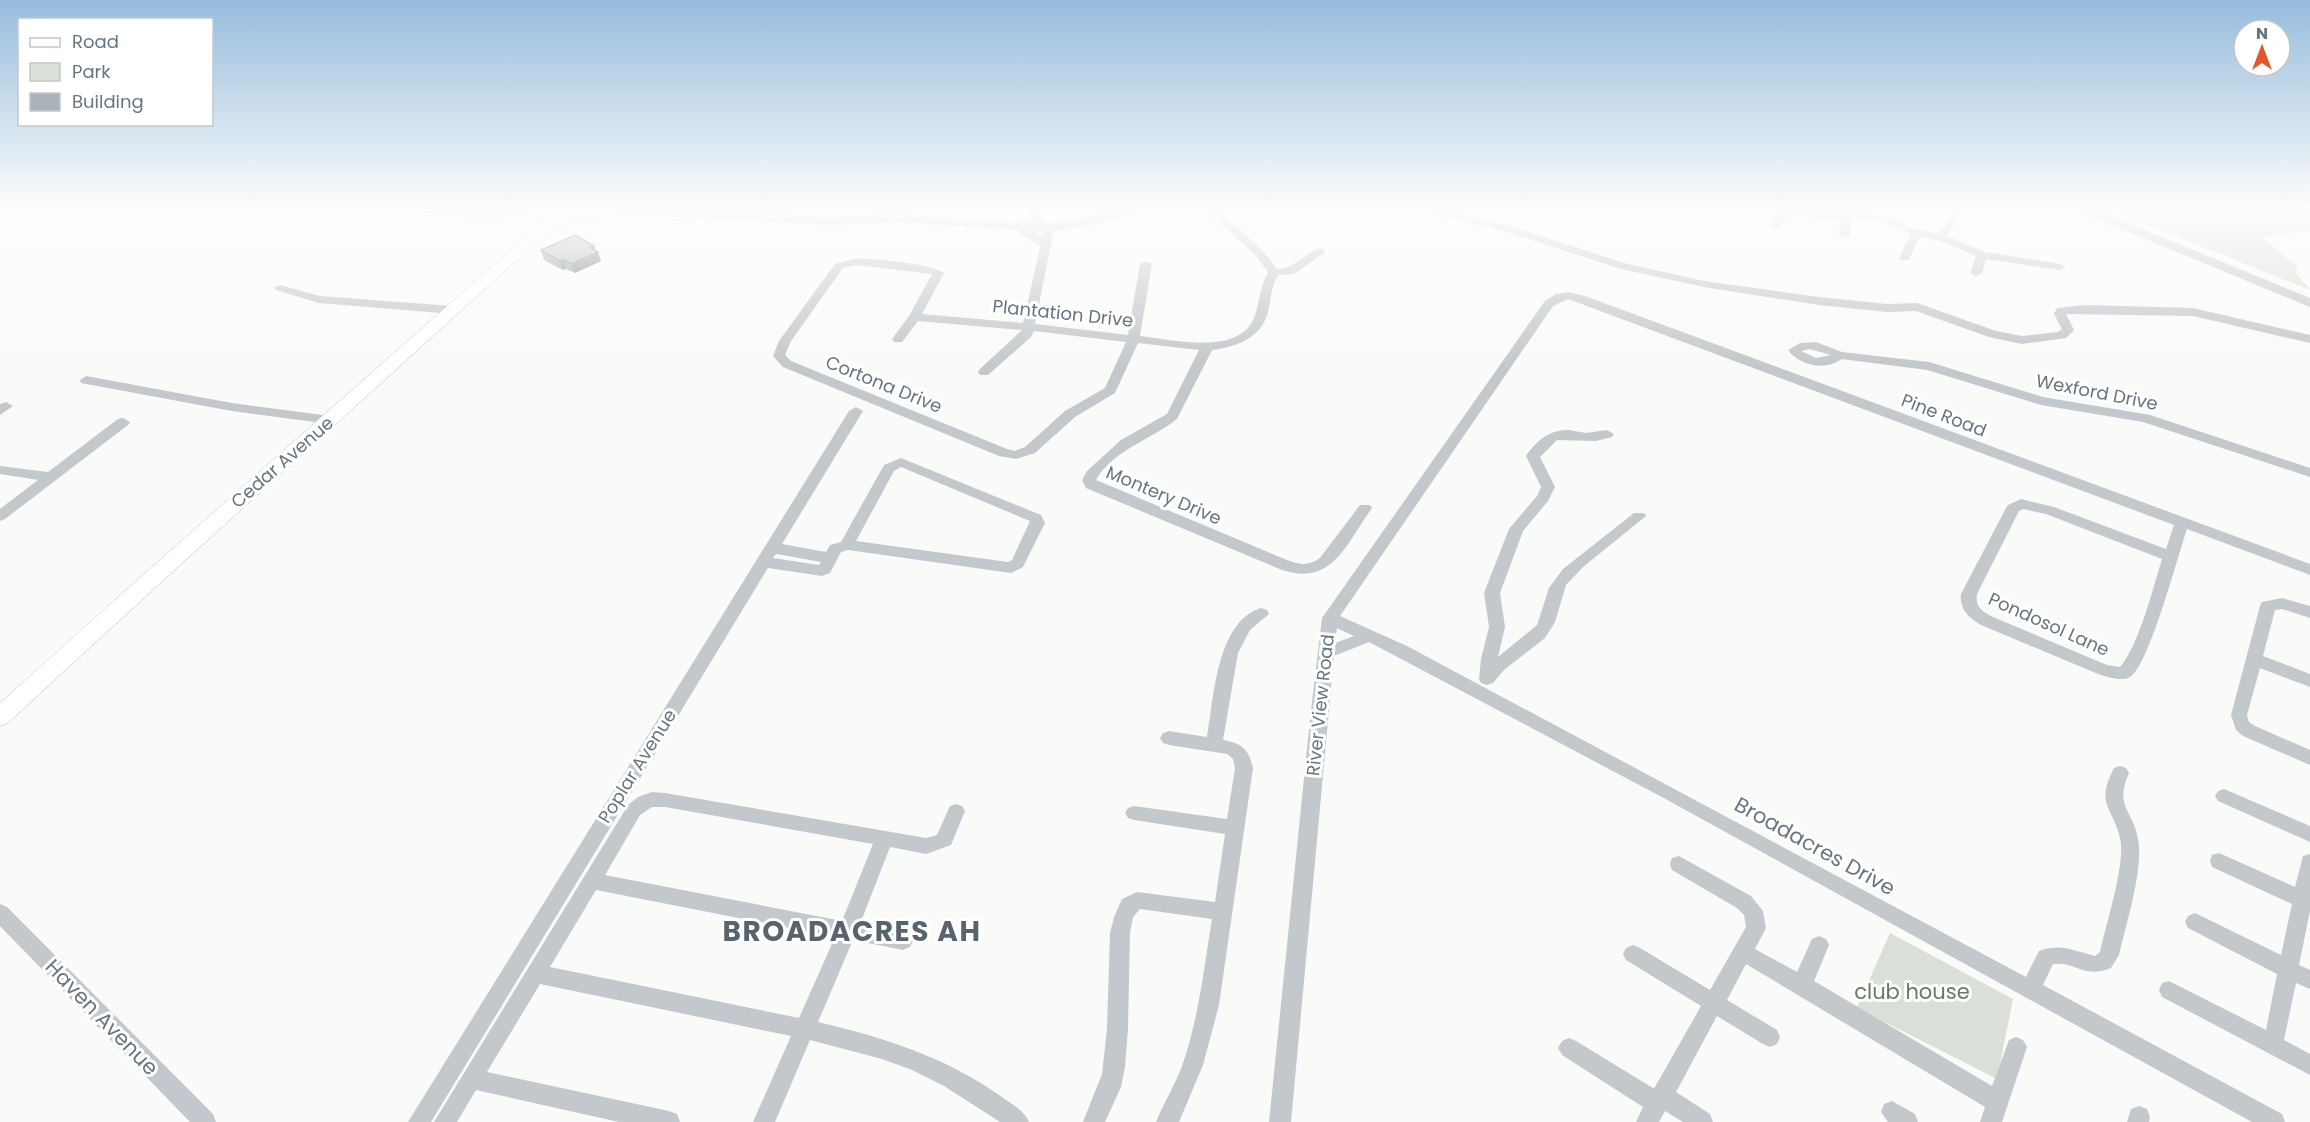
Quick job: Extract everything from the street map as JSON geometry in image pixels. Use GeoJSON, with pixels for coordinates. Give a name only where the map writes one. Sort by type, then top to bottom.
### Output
{"type":"FeatureCollection","features":[{"type":"Feature","properties":{"kind":"main road","name":"Cedar Avenue"},"geometry":{"type":"LineString","coordinates":[[446,309],[494,261]]}},
{"type":"Feature","properties":{"kind":"main road","name":"Cedar Avenue"},"geometry":{"type":"LineString","coordinates":[[0,698],[182,549],[446,309],[505,261]]}},
{"type":"Feature","properties":{"kind":"main road","name":"Cedar Avenue"},"geometry":{"type":"LineString","coordinates":[[0,717],[108,610]]}},
{"type":"Feature","properties":{"kind":"street"},"geometry":{"type":"LineString","coordinates":[[984,372],[1025,337],[1041,261]]}},
{"type":"Feature","properties":{"kind":"street"},"geometry":{"type":"LineString","coordinates":[[1266,261],[1275,272]]}},
{"type":"Feature","properties":{"kind":"street"},"geometry":{"type":"LineString","coordinates":[[1275,272],[1290,272],[1306,261]]}},
{"type":"Feature","properties":{"kind":"street"},"geometry":{"type":"LineString","coordinates":[[1610,261],[1643,272],[1749,291],[1887,308],[1917,307],[1993,334],[2022,340],[2062,335],[2068,330],[2060,314],[2061,311],[2085,309],[2193,312],[2310,339]]}},
{"type":"Feature","properties":{"kind":"street"},"geometry":{"type":"LineString","coordinates":[[1976,273],[1980,261]]}},
{"type":"Feature","properties":{"kind":"street"},"geometry":{"type":"LineString","coordinates":[[2023,261],[2060,267]]}},
{"type":"Feature","properties":{"kind":"street"},"geometry":{"type":"LineString","coordinates":[[2209,261],[2310,303]]}},
{"type":"Feature","properties":{"kind":"street","name":"Cortona Drive"},"geometry":{"type":"LineString","coordinates":[[898,339],[915,317],[938,274],[937,271],[856,262],[846,263],[839,266],[791,332],[781,347],[779,356],[787,364],[1004,453],[1016,455],[1030,450],[1070,414],[1110,390],[1134,338],[1146,264]]}},
{"type":"Feature","properties":{"kind":"street"},"geometry":{"type":"LineString","coordinates":[[1207,347],[1235,342],[1250,331],[1262,312],[1265,286],[1275,272]]}},
{"type":"Feature","properties":{"kind":"street"},"geometry":{"type":"LineString","coordinates":[[2254,280],[2310,298]]}},
{"type":"Feature","properties":{"kind":"street"},"geometry":{"type":"LineString","coordinates":[[280,288],[319,299],[446,309]]}},
{"type":"Feature","properties":{"kind":"street","name":"Pine Road"},"geometry":{"type":"LineString","coordinates":[[1566,295],[1581,298],[2310,570]]}},
{"type":"Feature","properties":{"kind":"street","name":"River View Road"},"geometry":{"type":"LineString","coordinates":[[1280,1122],[1330,618],[1549,304],[1558,296],[1566,295]]}},
{"type":"Feature","properties":{"kind":"street","name":"Plantation Drive"},"geometry":{"type":"LineString","coordinates":[[915,317],[1207,347]]}},
{"type":"Feature","properties":{"kind":"street","name":"Montery Drive"},"geometry":{"type":"LineString","coordinates":[[1207,347],[1172,416],[1162,424],[1126,443],[1092,474],[1089,480],[1091,485],[1282,564],[1302,570],[1313,570],[1325,562],[1365,508]]}},
{"type":"Feature","properties":{"kind":"street","name":"Wexford Drive"},"geometry":{"type":"LineString","coordinates":[[1839,355],[1929,366],[2040,401],[2145,418],[2310,473]]}},
{"type":"Feature","properties":{"kind":"street"},"geometry":{"type":"LineString","coordinates":[[86,380],[232,407],[323,419]]}},
{"type":"Feature","properties":{"kind":"street","name":"Poplar Avenue"},"geometry":{"type":"LineString","coordinates":[[418,1122],[856,411]]}},
{"type":"Feature","properties":{"kind":"street"},"geometry":{"type":"LineString","coordinates":[[0,516],[123,422]]}},
{"type":"Feature","properties":{"kind":"street"},"geometry":{"type":"LineString","coordinates":[[1485,685],[1497,624],[1492,593],[1514,534],[1543,498],[1548,484],[1533,459],[1535,453],[1555,436],[1568,433],[1590,440],[1607,434]]}},
{"type":"Feature","properties":{"kind":"street"},"geometry":{"type":"LineString","coordinates":[[769,555],[826,564],[835,549],[847,545],[1006,569],[1018,563],[1038,523],[1036,518],[902,462],[889,468],[847,545]]}},
{"type":"Feature","properties":{"kind":"street"},"geometry":{"type":"LineString","coordinates":[[0,470],[50,477]]}},
{"type":"Feature","properties":{"kind":"street","name":"Pondosol Lane"},"geometry":{"type":"LineString","coordinates":[[2170,556],[2049,510],[2021,504],[2013,508],[1969,594],[1968,602],[1974,613],[1993,624],[2104,670],[2125,672],[2133,663],[2142,640],[2182,522]]}},
{"type":"Feature","properties":{"kind":"street"},"geometry":{"type":"LineString","coordinates":[[1485,685],[1501,664],[1541,633],[1556,589],[1573,568],[1638,516]]}},
{"type":"Feature","properties":{"kind":"street"},"geometry":{"type":"LineString","coordinates":[[2310,612],[2282,603],[2268,606],[2239,710],[2242,725],[2256,735],[2310,758]]}},
{"type":"Feature","properties":{"kind":"street"},"geometry":{"type":"LineString","coordinates":[[1214,745],[1230,653],[1244,626],[1261,614]]}},
{"type":"Feature","properties":{"kind":"street","name":"Broadacres Drive"},"geometry":{"type":"LineString","coordinates":[[1330,618],[1485,685],[2274,1122]]}},
{"type":"Feature","properties":{"kind":"street"},"geometry":{"type":"LineString","coordinates":[[1325,653],[1370,636]]}},
{"type":"Feature","properties":{"kind":"street"},"geometry":{"type":"LineString","coordinates":[[2254,659],[2310,681]]}},
{"type":"Feature","properties":{"kind":"street"},"geometry":{"type":"LineString","coordinates":[[1167,1122],[1188,1080],[1201,1041],[1235,828],[1243,761],[1235,750],[1169,738]]}},
{"type":"Feature","properties":{"kind":"street"},"geometry":{"type":"LineString","coordinates":[[2031,988],[2046,957],[2057,954],[2067,955],[2095,965],[2104,962],[2109,955],[2131,856],[2129,837],[2113,800],[2115,784],[2120,773]]}},
{"type":"Feature","properties":{"kind":"street"},"geometry":{"type":"LineString","coordinates":[[2224,796],[2310,834]]}},
{"type":"Feature","properties":{"kind":"street"},"geometry":{"type":"LineString","coordinates":[[445,1122],[634,810],[642,802],[652,799],[926,846],[939,843],[947,835],[956,811]]}},
{"type":"Feature","properties":{"kind":"street"},"geometry":{"type":"LineString","coordinates":[[1134,813],[1235,828]]}},
{"type":"Feature","properties":{"kind":"street"},"geometry":{"type":"LineString","coordinates":[[764,1122],[848,930],[884,840]]}},
{"type":"Feature","properties":{"kind":"street"},"geometry":{"type":"LineString","coordinates":[[2219,861],[2307,901]]}},
{"type":"Feature","properties":{"kind":"street"},"geometry":{"type":"LineString","coordinates":[[2273,1045],[2289,969],[2307,901],[2310,862]]}},
{"type":"Feature","properties":{"kind":"street"},"geometry":{"type":"LineString","coordinates":[[1655,1107],[1756,928],[1753,911],[1744,902],[1679,864]]}},
{"type":"Feature","properties":{"kind":"street"},"geometry":{"type":"LineString","coordinates":[[591,881],[903,941]]}},
{"type":"Feature","properties":{"kind":"street"},"geometry":{"type":"LineString","coordinates":[[1094,1122],[1113,1075],[1117,1042],[1118,946],[1127,906],[1131,901],[1137,900],[1222,912]]}},
{"type":"Feature","properties":{"kind":"street","name":"Haven Avenue"},"geometry":{"type":"LineString","coordinates":[[0,914],[205,1122]]}},
{"type":"Feature","properties":{"kind":"street"},"geometry":{"type":"LineString","coordinates":[[2195,922],[2310,980]]}},
{"type":"Feature","properties":{"kind":"street"},"geometry":{"type":"LineString","coordinates":[[1802,985],[1819,945]]}},
{"type":"Feature","properties":{"kind":"street"},"geometry":{"type":"LineString","coordinates":[[1741,951],[1998,1102]]}},
{"type":"Feature","properties":{"kind":"street"},"geometry":{"type":"LineString","coordinates":[[1633,954],[1770,1037]]}},
{"type":"Feature","properties":{"kind":"street"},"geometry":{"type":"LineString","coordinates":[[536,974],[805,1028],[873,1045],[910,1057],[950,1076],[984,1096],[1018,1122]]}},
{"type":"Feature","properties":{"kind":"street"},"geometry":{"type":"LineString","coordinates":[[2169,990],[2310,1065]]}},
{"type":"Feature","properties":{"kind":"street"},"geometry":{"type":"LineString","coordinates":[[1991,1122],[2016,1047]]}},
{"type":"Feature","properties":{"kind":"street"},"geometry":{"type":"LineString","coordinates":[[1569,1048],[1655,1107],[1702,1122]]}},
{"type":"Feature","properties":{"kind":"street"},"geometry":{"type":"LineString","coordinates":[[472,1079],[669,1122]]}},
{"type":"Feature","properties":{"kind":"green space"},"geometry":{"type":"Polygon","coordinates":[[[2239,261],[2291,261],[2298,267],[2295,272],[2310,290],[2239,261]]]}},
{"type":"Feature","properties":{"kind":"green space","name":"club house"},"geometry":{"type":"Polygon","coordinates":[[[1890,933],[2013,999],[1997,1079],[1857,1008],[1890,933]]]}},
{"type":"Feature","properties":{"kind":"district","name":"BROADACRES AH"},"geometry":{"type":"Point","coordinates":[852,931]}}]}
